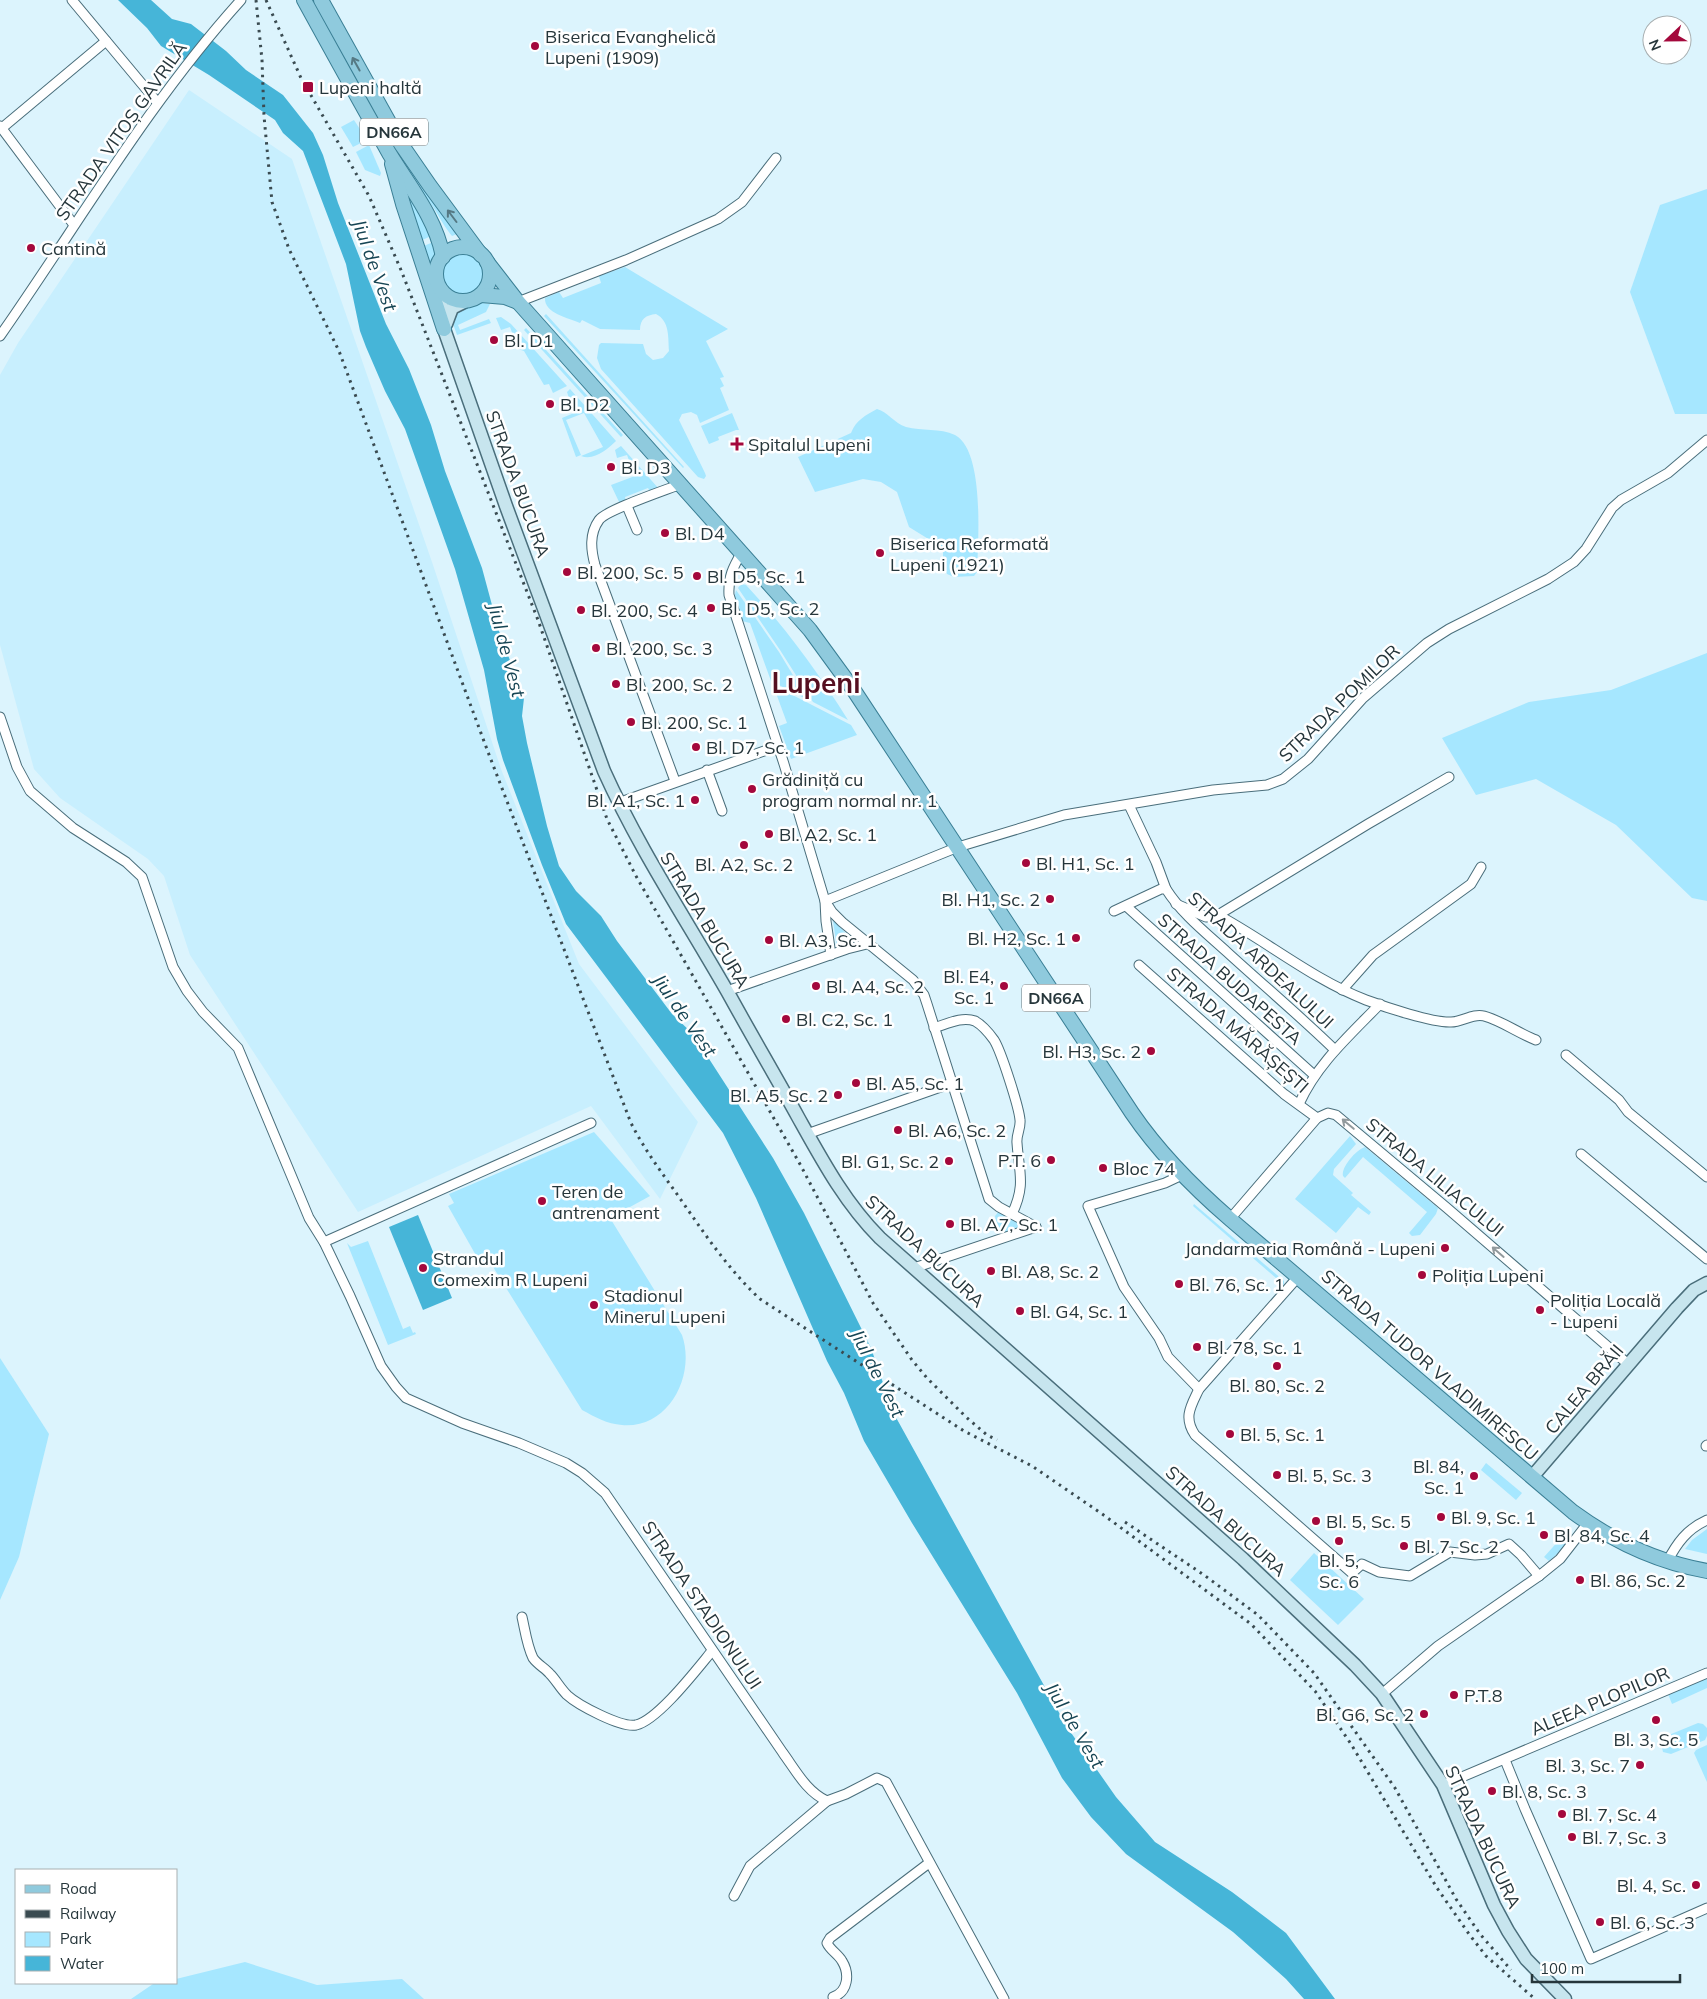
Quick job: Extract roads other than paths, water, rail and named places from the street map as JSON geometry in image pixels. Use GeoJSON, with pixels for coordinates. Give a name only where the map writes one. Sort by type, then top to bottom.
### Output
{"type":"FeatureCollection","features":[{"type":"Feature","properties":{"kind":"main road","name":"DN66A"},"geometry":{"type":"LineString","coordinates":[[304,0],[391,156],[428,216],[440,243],[443,257]]}},
{"type":"Feature","properties":{"kind":"main road","name":"DN66A"},"geometry":{"type":"LineString","coordinates":[[321,0],[401,144],[426,181],[484,258]]}},
{"type":"Feature","properties":{"kind":"main road"},"geometry":{"type":"LineString","coordinates":[[391,156],[403,204],[444,329]]}},
{"type":"Feature","properties":{"kind":"main road"},"geometry":{"type":"LineString","coordinates":[[444,329],[452,308],[481,295],[487,288],[490,279],[484,258],[474,250],[458,248],[450,251],[443,257],[438,264],[436,272],[440,289],[447,296],[464,302]]}},
{"type":"Feature","properties":{"kind":"main road","name":"STRADA TUDOR VLADIMIRESCU"},"geometry":{"type":"LineString","coordinates":[[484,258],[518,302],[785,601],[831,659],[958,847],[1136,1119],[1182,1175],[1230,1220],[1588,1523],[1626,1545],[1667,1562],[1707,1571]]}},
{"type":"Feature","properties":{"kind":"main road","name":"STRADA BUCURA"},"geometry":{"type":"LineString","coordinates":[[440,289],[444,329],[509,515],[618,803],[658,876],[727,991],[824,1165],[854,1209],[880,1238],[1243,1559],[1349,1659],[1382,1694],[1443,1785],[1494,1905],[1508,1932],[1526,1958],[1565,1999]]}},
{"type":"Feature","properties":{"kind":"main road"},"geometry":{"type":"LineString","coordinates":[[481,295],[505,297],[518,302]]}},
{"type":"Feature","properties":{"kind":"main road","name":"CALEA BRĂII"},"geometry":{"type":"LineString","coordinates":[[1532,1477],[1694,1290],[1707,1283]]}},
{"type":"Feature","properties":{"kind":"street"},"geometry":{"type":"LineString","coordinates":[[72,0],[157,102]]}},
{"type":"Feature","properties":{"kind":"street","name":"STRADA VITOȘ GAVRILĂ"},"geometry":{"type":"LineString","coordinates":[[0,336],[157,102],[213,31],[241,0]]}},
{"type":"Feature","properties":{"kind":"street"},"geometry":{"type":"LineString","coordinates":[[74,225],[1,127],[106,42]]}},
{"type":"Feature","properties":{"kind":"street"},"geometry":{"type":"LineString","coordinates":[[518,302],[626,260],[718,219],[742,202],[776,158]]}},
{"type":"Feature","properties":{"kind":"street","name":"STRADA POMILOR"},"geometry":{"type":"LineString","coordinates":[[825,901],[958,847],[1064,815],[1213,790],[1267,785],[1283,779],[1308,759],[1363,698],[1427,643],[1436,636],[1566,568],[1586,549],[1612,508],[1621,500],[1668,473],[1707,440]]}},
{"type":"Feature","properties":{"kind":"street"},"geometry":{"type":"LineString","coordinates":[[675,781],[592,553],[591,541],[598,520],[607,514],[681,484]]}},
{"type":"Feature","properties":{"kind":"street"},"geometry":{"type":"LineString","coordinates":[[627,506],[637,530]]}},
{"type":"Feature","properties":{"kind":"street"},"geometry":{"type":"LineString","coordinates":[[742,552],[732,568],[728,580],[729,595],[778,746],[825,901],[831,955]]}},
{"type":"Feature","properties":{"kind":"street"},"geometry":{"type":"LineString","coordinates":[[0,717],[17,767],[30,791],[73,828],[126,862],[142,877],[175,972],[203,1012],[238,1048],[309,1218],[324,1242],[591,1123]]}},
{"type":"Feature","properties":{"kind":"street"},"geometry":{"type":"LineString","coordinates":[[618,803],[675,781],[778,746]]}},
{"type":"Feature","properties":{"kind":"street"},"geometry":{"type":"LineString","coordinates":[[707,770],[722,811]]}},
{"type":"Feature","properties":{"kind":"street"},"geometry":{"type":"LineString","coordinates":[[1176,904],[1206,917],[1218,915],[1449,777]]}},
{"type":"Feature","properties":{"kind":"street"},"geometry":{"type":"LineString","coordinates":[[1129,805],[1156,862],[1166,889]]}},
{"type":"Feature","properties":{"kind":"street"},"geometry":{"type":"LineString","coordinates":[[1342,990],[1373,955],[1471,884],[1481,867]]}},
{"type":"Feature","properties":{"kind":"street","name":"STRADA ARDEALULUI"},"geometry":{"type":"LineString","coordinates":[[1114,911],[1161,889],[1166,889],[1176,904],[1206,934],[1335,1050]]}},
{"type":"Feature","properties":{"kind":"street"},"geometry":{"type":"LineString","coordinates":[[825,901],[832,912],[919,987],[924,995],[989,1199],[1012,1214],[1036,1226],[914,1268]]}},
{"type":"Feature","properties":{"kind":"street","name":"STRADA BUDAPESTA"},"geometry":{"type":"LineString","coordinates":[[1126,906],[1314,1075]]}},
{"type":"Feature","properties":{"kind":"street"},"geometry":{"type":"LineString","coordinates":[[1218,915],[1301,967],[1342,990],[1380,1004],[1438,1021],[1450,1022],[1480,1015],[1485,1016],[1536,1040]]}},
{"type":"Feature","properties":{"kind":"street"},"geometry":{"type":"LineString","coordinates":[[727,991],[847,949],[867,944]]}},
{"type":"Feature","properties":{"kind":"street","name":"STRADA MĂRĂȘEȘTI"},"geometry":{"type":"LineString","coordinates":[[1139,965],[1257,1070],[1299,1104],[1319,1117]]}},
{"type":"Feature","properties":{"kind":"street","name":"STRADA ARDEALULUI"},"geometry":{"type":"LineString","coordinates":[[1299,1104],[1314,1075],[1335,1050],[1380,1004]]}},
{"type":"Feature","properties":{"kind":"street"},"geometry":{"type":"LineString","coordinates":[[934,1028],[964,1019],[973,1020],[980,1024],[994,1041],[1012,1092],[1020,1122],[1016,1141],[1022,1171],[1021,1191],[1012,1214]]}},
{"type":"Feature","properties":{"kind":"street"},"geometry":{"type":"LineString","coordinates":[[1566,1055],[1619,1100],[1628,1112],[1707,1177]]}},
{"type":"Feature","properties":{"kind":"street"},"geometry":{"type":"LineString","coordinates":[[807,1134],[952,1083]]}},
{"type":"Feature","properties":{"kind":"street","name":"STRADA LILIACULUI"},"geometry":{"type":"LineString","coordinates":[[1319,1117],[1330,1114],[1341,1118],[1628,1364]]}},
{"type":"Feature","properties":{"kind":"street"},"geometry":{"type":"LineString","coordinates":[[1230,1220],[1319,1117]]}},
{"type":"Feature","properties":{"kind":"street"},"geometry":{"type":"LineString","coordinates":[[1581,1154],[1707,1259]]}},
{"type":"Feature","properties":{"kind":"street"},"geometry":{"type":"LineString","coordinates":[[1182,1175],[1165,1183],[1088,1206],[1124,1287],[1152,1326],[1168,1357],[1199,1389]]}},
{"type":"Feature","properties":{"kind":"street","name":"STRADA STADIONULUI"},"geometry":{"type":"LineString","coordinates":[[324,1242],[374,1352],[396,1387],[406,1398],[566,1463],[595,1483],[615,1505],[712,1651],[800,1777],[814,1793],[828,1801]]}},
{"type":"Feature","properties":{"kind":"street"},"geometry":{"type":"LineString","coordinates":[[1298,1277],[1199,1389],[1188,1416],[1188,1423],[1195,1435],[1352,1573],[1362,1564],[1379,1572],[1410,1576],[1450,1552],[1475,1555],[1487,1554],[1509,1544],[1517,1550],[1539,1576]]}},
{"type":"Feature","properties":{"kind":"street"},"geometry":{"type":"LineString","coordinates":[[1667,1562],[1674,1548],[1686,1533],[1707,1520]]}},
{"type":"Feature","properties":{"kind":"street"},"geometry":{"type":"LineString","coordinates":[[1382,1694],[1438,1646],[1539,1576],[1560,1559],[1588,1523]]}},
{"type":"Feature","properties":{"kind":"street"},"geometry":{"type":"LineString","coordinates":[[522,1617],[533,1657],[553,1677],[567,1695],[578,1704],[627,1725],[636,1725],[652,1716],[712,1651]]}},
{"type":"Feature","properties":{"kind":"street","name":"ALEEA PLOPILOR"},"geometry":{"type":"LineString","coordinates":[[1443,1785],[1707,1673]]}},
{"type":"Feature","properties":{"kind":"street"},"geometry":{"type":"LineString","coordinates":[[1505,1760],[1591,1959],[1707,1908]]}},
{"type":"Feature","properties":{"kind":"street"},"geometry":{"type":"LineString","coordinates":[[734,1896],[750,1866],[828,1801],[846,1794],[869,1781],[880,1778],[886,1782],[890,1789],[1004,1999]]}},
{"type":"Feature","properties":{"kind":"street"},"geometry":{"type":"LineString","coordinates":[[833,1997],[843,1992],[846,1985],[846,1970],[838,1955],[828,1946],[827,1943],[830,1938],[929,1863]]}},
{"type":"Feature","properties":{"kind":"water","name":"Jiul de Vest"},"geometry":{"type":"Polygon","coordinates":[[[118,0],[151,0],[172,19],[191,24],[226,51],[246,70],[283,95],[313,133],[323,155],[338,203],[386,324],[409,369],[431,425],[445,471],[482,568],[499,631],[524,698],[522,716],[527,743],[547,826],[559,866],[576,891],[601,916],[617,941],[672,1014],[693,1034],[773,1158],[804,1213],[871,1348],[893,1412],[1067,1727],[1116,1797],[1155,1842],[1232,1892],[1286,1933],[1335,1999],[1304,1999],[1286,1979],[1233,1932],[1126,1854],[1091,1817],[1062,1778],[1017,1693],[912,1523],[864,1441],[756,1198],[723,1133],[566,924],[503,760],[497,739],[484,670],[455,569],[405,429],[385,391],[360,331],[346,264],[303,151],[283,133],[275,120],[209,75],[161,46],[147,28],[118,0]]]}},
{"type":"Feature","properties":{"kind":"water","name":"Strandul Comexim R Lupeni"},"geometry":{"type":"Polygon","coordinates":[[[418,1215],[452,1298],[423,1310],[389,1227],[418,1215]]]}},
{"type":"Feature","properties":{"kind":"railway"},"geometry":{"type":"LineString","coordinates":[[256,0],[272,202],[289,249],[339,351],[488,752],[631,1123],[647,1152],[717,1250],[760,1299],[964,1431],[1032,1466],[1105,1516],[1251,1624],[1315,1691],[1351,1744],[1437,1888],[1469,1934],[1486,1956],[1535,1999]]}},
{"type":"Feature","properties":{"kind":"railway"},"geometry":{"type":"LineString","coordinates":[[266,0],[301,78],[369,196],[401,270],[538,620],[607,819],[636,876],[801,1166],[873,1303],[912,1360],[927,1378],[966,1417],[987,1435],[997,1440]]}},
{"type":"Feature","properties":{"kind":"railway"},"geometry":{"type":"LineString","coordinates":[[1125,1522],[1204,1575],[1258,1615],[1314,1673],[1395,1788],[1456,1899],[1480,1934],[1511,1970]]}},
{"type":"Feature","properties":{"kind":"place","name":"Biserica Evanghelică Lupeni (1909)"},"geometry":{"type":"Point","coordinates":[535,46]}},
{"type":"Feature","properties":{"kind":"place","name":"Lupeni haltă"},"geometry":{"type":"Point","coordinates":[308,87]}},
{"type":"Feature","properties":{"kind":"place","name":"Cantină"},"geometry":{"type":"Point","coordinates":[31,248]}},
{"type":"Feature","properties":{"kind":"place","name":"Bl. D1"},"geometry":{"type":"Point","coordinates":[494,340]}},
{"type":"Feature","properties":{"kind":"place","name":"Bl. D2"},"geometry":{"type":"Point","coordinates":[550,404]}},
{"type":"Feature","properties":{"kind":"place","name":"Spitalul Lupeni"},"geometry":{"type":"Point","coordinates":[737,444]}},
{"type":"Feature","properties":{"kind":"place","name":"Bl. D3"},"geometry":{"type":"Point","coordinates":[611,467]}},
{"type":"Feature","properties":{"kind":"place","name":"Bl. D4"},"geometry":{"type":"Point","coordinates":[665,533]}},
{"type":"Feature","properties":{"kind":"place","name":"Biserica Reformată Lupeni (1921)"},"geometry":{"type":"Point","coordinates":[880,553]}},
{"type":"Feature","properties":{"kind":"place","name":"Bl. 200, Sc. 5"},"geometry":{"type":"Point","coordinates":[567,572]}},
{"type":"Feature","properties":{"kind":"place","name":"Bl. D5, Sc. 1"},"geometry":{"type":"Point","coordinates":[697,576]}},
{"type":"Feature","properties":{"kind":"place","name":"Bl. D5, Sc. 2"},"geometry":{"type":"Point","coordinates":[711,608]}},
{"type":"Feature","properties":{"kind":"place","name":"Bl. 200, Sc. 4"},"geometry":{"type":"Point","coordinates":[581,610]}},
{"type":"Feature","properties":{"kind":"place","name":"Bl. 200, Sc. 3"},"geometry":{"type":"Point","coordinates":[596,648]}},
{"type":"Feature","properties":{"kind":"place","name":"Bl. 200, Sc. 2"},"geometry":{"type":"Point","coordinates":[616,684]}},
{"type":"Feature","properties":{"kind":"place","name":"Bl. 200, Sc. 1"},"geometry":{"type":"Point","coordinates":[631,722]}},
{"type":"Feature","properties":{"kind":"place","name":"Bl. D7, Sc. 1"},"geometry":{"type":"Point","coordinates":[696,747]}},
{"type":"Feature","properties":{"kind":"place","name":"Grădiniță cu program normal nr. 1"},"geometry":{"type":"Point","coordinates":[752,789]}},
{"type":"Feature","properties":{"kind":"place","name":"Bl. A1, Sc. 1"},"geometry":{"type":"Point","coordinates":[695,800]}},
{"type":"Feature","properties":{"kind":"place","name":"Bl. A2, Sc. 1"},"geometry":{"type":"Point","coordinates":[769,834]}},
{"type":"Feature","properties":{"kind":"place","name":"Bl. A2, Sc. 2"},"geometry":{"type":"Point","coordinates":[744,845]}},
{"type":"Feature","properties":{"kind":"place","name":"Bl. H1, Sc. 1"},"geometry":{"type":"Point","coordinates":[1026,863]}},
{"type":"Feature","properties":{"kind":"place","name":"Bl. H1, Sc. 2"},"geometry":{"type":"Point","coordinates":[1050,899]}},
{"type":"Feature","properties":{"kind":"place","name":"Bl. H2, Sc. 1"},"geometry":{"type":"Point","coordinates":[1076,938]}},
{"type":"Feature","properties":{"kind":"place","name":"Bl. A3, Sc. 1"},"geometry":{"type":"Point","coordinates":[769,940]}},
{"type":"Feature","properties":{"kind":"place","name":"Bl. A4, Sc. 2"},"geometry":{"type":"Point","coordinates":[816,986]}},
{"type":"Feature","properties":{"kind":"place","name":"Bl. E4, Sc. 1"},"geometry":{"type":"Point","coordinates":[1004,986]}},
{"type":"Feature","properties":{"kind":"place","name":"Bl. C2, Sc. 1"},"geometry":{"type":"Point","coordinates":[786,1019]}},
{"type":"Feature","properties":{"kind":"place","name":"Bl. H3, Sc. 2"},"geometry":{"type":"Point","coordinates":[1151,1051]}},
{"type":"Feature","properties":{"kind":"place","name":"Bl. A5, Sc. 1"},"geometry":{"type":"Point","coordinates":[856,1083]}},
{"type":"Feature","properties":{"kind":"place","name":"Bl. A5, Sc. 2"},"geometry":{"type":"Point","coordinates":[838,1095]}},
{"type":"Feature","properties":{"kind":"place","name":"Bl. A6, Sc. 2"},"geometry":{"type":"Point","coordinates":[898,1130]}},
{"type":"Feature","properties":{"kind":"place","name":"P.T. 6"},"geometry":{"type":"Point","coordinates":[1051,1160]}},
{"type":"Feature","properties":{"kind":"place","name":"Bl. G1, Sc. 2"},"geometry":{"type":"Point","coordinates":[949,1161]}},
{"type":"Feature","properties":{"kind":"place","name":"Bloc 74"},"geometry":{"type":"Point","coordinates":[1103,1168]}},
{"type":"Feature","properties":{"kind":"place","name":"Teren de antrenament"},"geometry":{"type":"Point","coordinates":[542,1201]}},
{"type":"Feature","properties":{"kind":"place","name":"Bl. A7, Sc. 1"},"geometry":{"type":"Point","coordinates":[950,1224]}},
{"type":"Feature","properties":{"kind":"place","name":"Jandarmeria Română - Lupeni"},"geometry":{"type":"Point","coordinates":[1445,1248]}},
{"type":"Feature","properties":{"kind":"place","name":"Strandul Comexim R Lupeni"},"geometry":{"type":"Point","coordinates":[423,1268]}},
{"type":"Feature","properties":{"kind":"place","name":"Bl. A8, Sc. 2"},"geometry":{"type":"Point","coordinates":[991,1271]}},
{"type":"Feature","properties":{"kind":"place","name":"Poliția Lupeni"},"geometry":{"type":"Point","coordinates":[1422,1275]}},
{"type":"Feature","properties":{"kind":"place","name":"Bl. 76, Sc. 1"},"geometry":{"type":"Point","coordinates":[1179,1284]}},
{"type":"Feature","properties":{"kind":"place","name":"Stadionul Minerul Lupeni"},"geometry":{"type":"Point","coordinates":[594,1305]}},
{"type":"Feature","properties":{"kind":"place","name":"Poliția Locală - Lupeni"},"geometry":{"type":"Point","coordinates":[1540,1310]}},
{"type":"Feature","properties":{"kind":"place","name":"Bl. G4, Sc. 1"},"geometry":{"type":"Point","coordinates":[1020,1311]}},
{"type":"Feature","properties":{"kind":"place","name":"Bl. 78, Sc. 1"},"geometry":{"type":"Point","coordinates":[1197,1347]}},
{"type":"Feature","properties":{"kind":"place","name":"Bl. 80, Sc. 2"},"geometry":{"type":"Point","coordinates":[1277,1366]}},
{"type":"Feature","properties":{"kind":"place","name":"Bl. 5, Sc. 1"},"geometry":{"type":"Point","coordinates":[1230,1434]}},
{"type":"Feature","properties":{"kind":"place","name":"Bl. 5, Sc. 3"},"geometry":{"type":"Point","coordinates":[1277,1475]}},
{"type":"Feature","properties":{"kind":"place","name":"Bl. 84, Sc. 1"},"geometry":{"type":"Point","coordinates":[1474,1476]}},
{"type":"Feature","properties":{"kind":"place","name":"Bl. 9, Sc. 1"},"geometry":{"type":"Point","coordinates":[1441,1517]}},
{"type":"Feature","properties":{"kind":"place","name":"Bl. 5, Sc. 5"},"geometry":{"type":"Point","coordinates":[1316,1521]}},
{"type":"Feature","properties":{"kind":"place","name":"Bl. 84, Sc. 4"},"geometry":{"type":"Point","coordinates":[1544,1535]}},
{"type":"Feature","properties":{"kind":"place","name":"Bl. 5, Sc. 6"},"geometry":{"type":"Point","coordinates":[1339,1541]}},
{"type":"Feature","properties":{"kind":"place","name":"Bl. 7, Sc. 2"},"geometry":{"type":"Point","coordinates":[1404,1546]}},
{"type":"Feature","properties":{"kind":"place","name":"Bl. 86, Sc. 2"},"geometry":{"type":"Point","coordinates":[1580,1580]}},
{"type":"Feature","properties":{"kind":"place","name":"P.T.8"},"geometry":{"type":"Point","coordinates":[1454,1695]}},
{"type":"Feature","properties":{"kind":"place","name":"Bl. G6, Sc. 2"},"geometry":{"type":"Point","coordinates":[1424,1714]}},
{"type":"Feature","properties":{"kind":"place","name":"Bl. 3, Sc. 5"},"geometry":{"type":"Point","coordinates":[1656,1720]}},
{"type":"Feature","properties":{"kind":"place","name":"Bl. 3, Sc. 7"},"geometry":{"type":"Point","coordinates":[1640,1765]}},
{"type":"Feature","properties":{"kind":"place","name":"Bl. 8, Sc. 3"},"geometry":{"type":"Point","coordinates":[1492,1791]}},
{"type":"Feature","properties":{"kind":"place","name":"Bl. 7, Sc. 4"},"geometry":{"type":"Point","coordinates":[1562,1814]}},
{"type":"Feature","properties":{"kind":"place","name":"Bl. 7, Sc. 3"},"geometry":{"type":"Point","coordinates":[1572,1837]}},
{"type":"Feature","properties":{"kind":"place","name":"Bl. 4, Sc."},"geometry":{"type":"Point","coordinates":[1696,1885]}},
{"type":"Feature","properties":{"kind":"place","name":"Bl. 6, Sc. 3"},"geometry":{"type":"Point","coordinates":[1600,1922]}},
{"type":"Feature","properties":{"kind":"district","name":"Lupeni"},"geometry":{"type":"Point","coordinates":[816,682]}}]}
